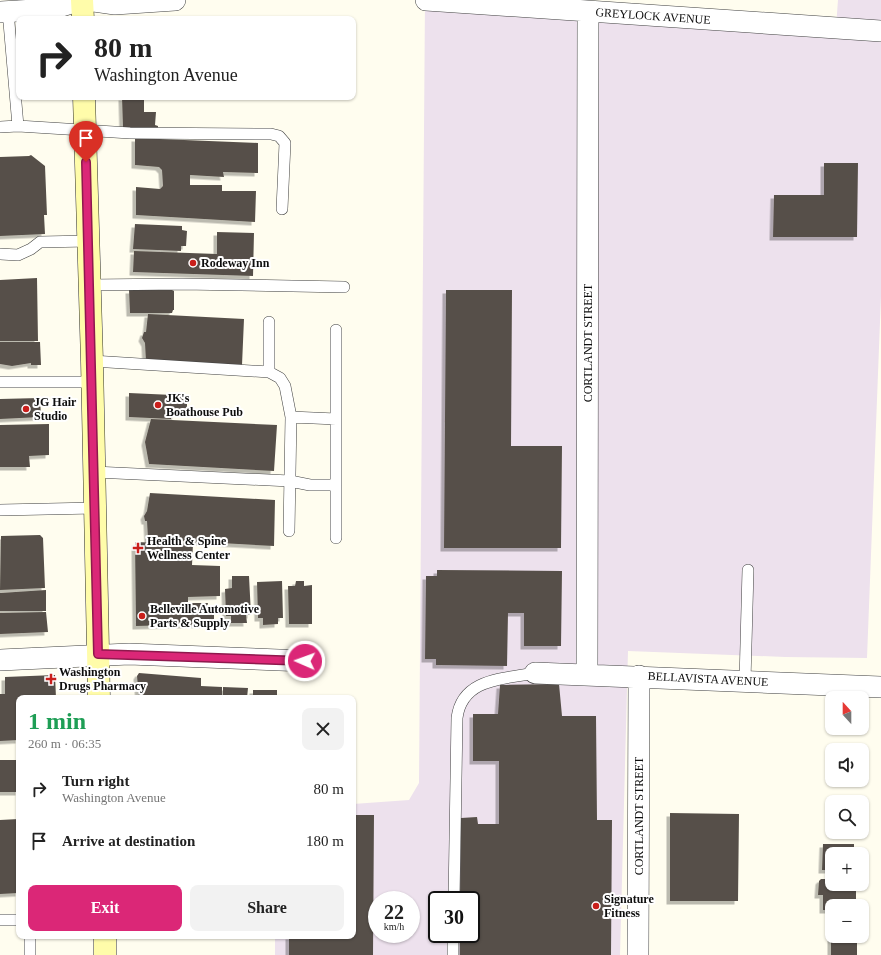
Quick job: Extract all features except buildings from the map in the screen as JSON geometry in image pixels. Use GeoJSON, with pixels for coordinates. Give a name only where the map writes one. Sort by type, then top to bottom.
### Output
{"type":"FeatureCollection","features":[{"type":"Feature","properties":{"kind":"main road"},"geometry":{"type":"LineString","coordinates":[[81,0],[83,16]]}},
{"type":"Feature","properties":{"kind":"main road"},"geometry":{"type":"LineString","coordinates":[[84,100],[99,695]]}},
{"type":"Feature","properties":{"kind":"main road"},"geometry":{"type":"LineString","coordinates":[[105,939],[106,955]]}},
{"type":"Feature","properties":{"kind":"street"},"geometry":{"type":"LineString","coordinates":[[4,12],[52,9],[81,0]]}},
{"type":"Feature","properties":{"kind":"street"},"geometry":{"type":"LineString","coordinates":[[86,0],[115,4],[175,0]]}},
{"type":"Feature","properties":{"kind":"street","name":"GREYLOCK AVENUE"},"geometry":{"type":"LineString","coordinates":[[426,0],[881,31]]}},
{"type":"Feature","properties":{"kind":"street","name":"CORTLANDT STREET"},"geometry":{"type":"LineString","coordinates":[[587,674],[588,12]]}},
{"type":"Feature","properties":{"kind":"street"},"geometry":{"type":"LineString","coordinates":[[0,660],[66,658],[98,654],[305,661]]}},
{"type":"Feature","properties":{"kind":"street","name":"BELLAVISTA AVENUE"},"geometry":{"type":"LineString","coordinates":[[535,673],[639,676],[881,687]]}},
{"type":"Feature","properties":{"kind":"street","name":"CORTLANDT STREET"},"geometry":{"type":"LineString","coordinates":[[638,955],[639,676]]}},
{"type":"Feature","properties":{"kind":"lane"},"geometry":{"type":"LineString","coordinates":[[4,12],[18,126]]}},
{"type":"Feature","properties":{"kind":"lane"},"geometry":{"type":"LineString","coordinates":[[0,127],[18,126],[194,134],[270,134],[279,136],[285,143],[282,209]]}},
{"type":"Feature","properties":{"kind":"lane"},"geometry":{"type":"LineString","coordinates":[[0,254],[18,255],[31,249],[40,242],[88,242]]}},
{"type":"Feature","properties":{"kind":"lane"},"geometry":{"type":"LineString","coordinates":[[89,285],[182,284],[344,287]]}},
{"type":"Feature","properties":{"kind":"lane"},"geometry":{"type":"LineString","coordinates":[[269,322],[269,372]]}},
{"type":"Feature","properties":{"kind":"lane"},"geometry":{"type":"LineString","coordinates":[[336,330],[336,538]]}},
{"type":"Feature","properties":{"kind":"lane"},"geometry":{"type":"LineString","coordinates":[[0,382],[92,371],[269,372],[280,378],[285,386],[291,417],[289,531]]}},
{"type":"Feature","properties":{"kind":"lane"},"geometry":{"type":"LineString","coordinates":[[291,417],[336,419]]}},
{"type":"Feature","properties":{"kind":"lane"},"geometry":{"type":"LineString","coordinates":[[94,472],[290,481],[310,485],[336,486]]}},
{"type":"Feature","properties":{"kind":"lane"},"geometry":{"type":"LineString","coordinates":[[0,510],[95,508]]}},
{"type":"Feature","properties":{"kind":"lane"},"geometry":{"type":"LineString","coordinates":[[745,681],[748,570]]}},
{"type":"Feature","properties":{"kind":"lane"},"geometry":{"type":"LineString","coordinates":[[454,891],[457,718],[460,703],[470,691],[487,682],[535,673]]}},
{"type":"Feature","properties":{"kind":"lane"},"geometry":{"type":"LineString","coordinates":[[0,920],[16,920]]}},
{"type":"Feature","properties":{"kind":"lane"},"geometry":{"type":"LineString","coordinates":[[30,939],[30,955]]}},
{"type":"Feature","properties":{"kind":"lane"},"geometry":{"type":"LineString","coordinates":[[453,943],[453,955]]}},
{"type":"Feature","properties":{"kind":"shaded area"},"geometry":{"type":"Polygon","coordinates":[[[425,0],[836,27],[838,0],[881,0],[881,296],[867,658],[785,657],[628,651],[620,955],[275,955],[275,939],[356,939],[356,804],[409,800],[419,783],[425,0]]]}},
{"type":"Feature","properties":{"kind":"place","name":"Rodeway Inn"},"geometry":{"type":"Point","coordinates":[193,263]}},
{"type":"Feature","properties":{"kind":"place","name":"JK's Boathouse Pub"},"geometry":{"type":"Point","coordinates":[158,405]}},
{"type":"Feature","properties":{"kind":"place","name":"JG Hair Studio"},"geometry":{"type":"Point","coordinates":[26,409]}},
{"type":"Feature","properties":{"kind":"place","name":"Health & Spine Wellness Center"},"geometry":{"type":"Point","coordinates":[138,548]}},
{"type":"Feature","properties":{"kind":"place","name":"Belleville Automotive Parts & Supply"},"geometry":{"type":"Point","coordinates":[142,616]}},
{"type":"Feature","properties":{"kind":"place","name":"Washington Drugs Pharmacy"},"geometry":{"type":"Point","coordinates":[51,679]}},
{"type":"Feature","properties":{"kind":"place","name":"Signature Fitness"},"geometry":{"type":"Point","coordinates":[596,906]}},
{"type":"Feature","properties":{"kind":"route"},"geometry":{"type":"LineString","coordinates":[[86,162],[98,654],[305,661]]}}]}
